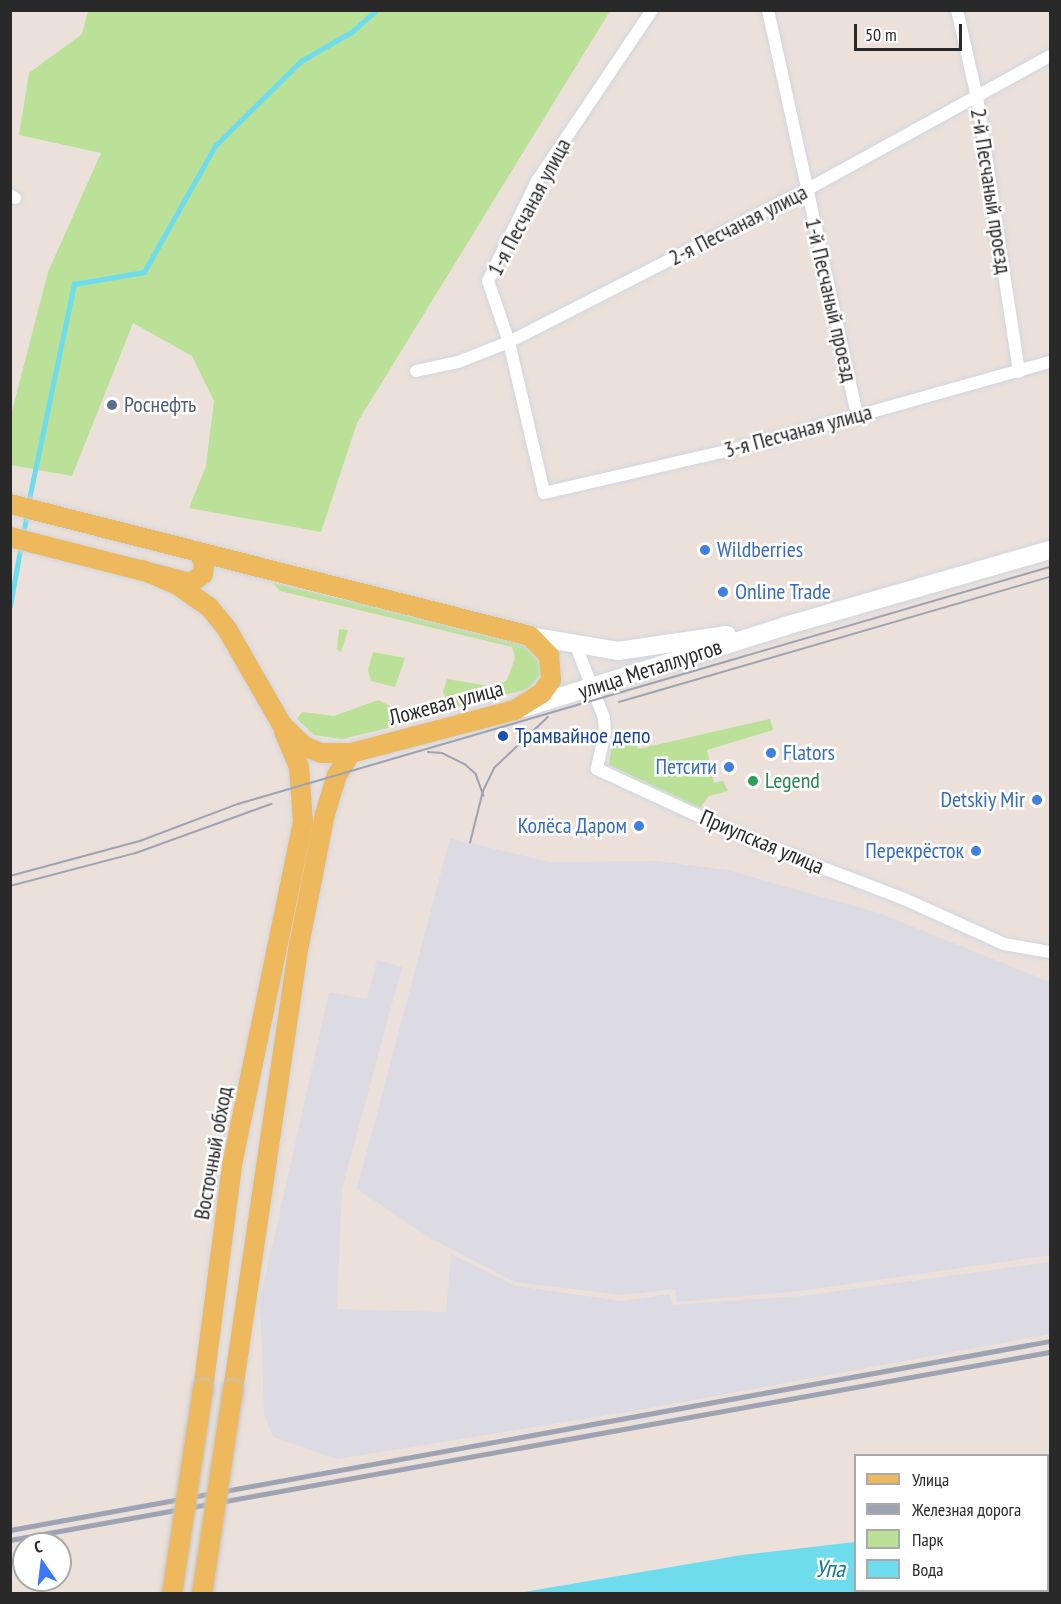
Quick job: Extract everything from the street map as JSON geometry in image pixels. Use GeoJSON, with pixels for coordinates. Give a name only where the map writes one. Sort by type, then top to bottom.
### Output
{"type":"FeatureCollection","features":[{"type":"Feature","properties":{"kind":"main road"},"geometry":{"type":"LineString","coordinates":[[22,507],[530,636]]}},
{"type":"Feature","properties":{"kind":"main road","name":"Ложевая улица"},"geometry":{"type":"LineString","coordinates":[[18,539],[191,583],[202,574],[204,563],[198,552]]}},
{"type":"Feature","properties":{"kind":"main road","name":"улица Металлургов"},"geometry":{"type":"LineString","coordinates":[[515,710],[595,687],[785,626],[1050,550]]}},
{"type":"Feature","properties":{"kind":"main road","name":"Ложевая улица"},"geometry":{"type":"LineString","coordinates":[[142,570],[178,585],[209,607],[228,629],[282,725],[304,746],[321,753],[351,753],[515,710],[542,693],[551,680],[549,657],[530,636]]}},
{"type":"Feature","properties":{"kind":"main road","name":"улица Металлургов"},"geometry":{"type":"LineString","coordinates":[[530,636],[576,646],[618,651],[785,626]]}},
{"type":"Feature","properties":{"kind":"main road","name":"Восточный обход"},"geometry":{"type":"LineString","coordinates":[[172,1593],[232,1165],[303,822],[299,767],[282,725]]}},
{"type":"Feature","properties":{"kind":"main road"},"geometry":{"type":"LineString","coordinates":[[202,1593],[299,945],[325,814],[337,776],[351,753]]}},
{"type":"Feature","properties":{"kind":"street","name":"1-я Песчаная улица"},"geometry":{"type":"LineString","coordinates":[[543,493],[509,342],[488,281],[537,181],[652,10]]}},
{"type":"Feature","properties":{"kind":"street","name":"1-й Песчаный проезд"},"geometry":{"type":"LineString","coordinates":[[768,10],[857,414]]}},
{"type":"Feature","properties":{"kind":"street","name":"2-й Песчаный проезд"},"geometry":{"type":"LineString","coordinates":[[957,10],[977,97],[1019,372]]}},
{"type":"Feature","properties":{"kind":"street","name":"2-я Песчаная улица"},"geometry":{"type":"LineString","coordinates":[[416,371],[458,362],[509,342],[806,190],[1050,56]]}},
{"type":"Feature","properties":{"kind":"street","name":"3-я Песчаная улица"},"geometry":{"type":"LineString","coordinates":[[543,493],[760,443],[857,414],[1050,362]]}},
{"type":"Feature","properties":{"kind":"street","name":"Приупская улица"},"geometry":{"type":"LineString","coordinates":[[576,646],[595,687],[605,733],[597,769],[755,842],[902,898],[1004,944],[1050,952]]}},
{"type":"Feature","properties":{"kind":"shaded area"},"geometry":{"type":"Polygon","coordinates":[[[450,838],[549,862],[656,861],[728,870],[879,913],[1050,982],[1050,1255],[801,1291],[677,1302],[675,1289],[622,1295],[515,1282],[430,1238],[357,1189],[450,838]]]}},
{"type":"Feature","properties":{"kind":"shaded area"},"geometry":{"type":"Polygon","coordinates":[[[377,960],[402,967],[342,1189],[337,1309],[446,1312],[451,1254],[516,1286],[622,1301],[670,1294],[673,1305],[801,1296],[1050,1262],[1050,1334],[645,1409],[337,1459],[273,1437],[264,1414],[260,1300],[329,992],[367,999],[377,960]]]}},
{"type":"Feature","properties":{"kind":"green space"},"geometry":{"type":"Polygon","coordinates":[[[88,11],[610,11],[357,423],[321,532],[189,508],[206,466],[214,401],[192,356],[133,323],[72,476],[11,465],[11,415],[48,272],[101,153],[19,135],[29,73],[82,34],[88,11]]]}},
{"type":"Feature","properties":{"kind":"green space"},"geometry":{"type":"Polygon","coordinates":[[[273,583],[531,643],[541,658],[542,673],[528,689],[455,707],[448,704],[443,692],[447,679],[496,687],[507,680],[515,658],[512,647],[280,591],[273,583]]]}},
{"type":"Feature","properties":{"kind":"green space"},"geometry":{"type":"Polygon","coordinates":[[[339,629],[348,630],[341,652],[337,649],[339,629]]]}},
{"type":"Feature","properties":{"kind":"green space"},"geometry":{"type":"Polygon","coordinates":[[[373,652],[405,658],[395,687],[371,681],[368,670],[373,652]]]}},
{"type":"Feature","properties":{"kind":"green space"},"geometry":{"type":"Polygon","coordinates":[[[378,700],[410,716],[409,723],[342,739],[314,735],[297,719],[302,712],[334,716],[378,700]]]}},
{"type":"Feature","properties":{"kind":"green space"},"geometry":{"type":"Polygon","coordinates":[[[770,719],[773,730],[707,750],[714,783],[723,781],[728,791],[709,796],[700,808],[609,765],[612,743],[636,743],[638,749],[770,719]]]}},
{"type":"Feature","properties":{"kind":"water","name":"Упа"},"geometry":{"type":"Polygon","coordinates":[[[854,1542],[854,1592],[1049,1592],[1049,1564],[1050,1593],[518,1593],[742,1555],[854,1542]]]}},
{"type":"Feature","properties":{"kind":"waterway"},"geometry":{"type":"LineString","coordinates":[[28,504],[74,284],[144,272],[215,146],[301,61],[353,31],[376,10]]}},
{"type":"Feature","properties":{"kind":"waterway"},"geometry":{"type":"LineString","coordinates":[[23,534],[27,513]]}},
{"type":"Feature","properties":{"kind":"waterway"},"geometry":{"type":"LineString","coordinates":[[10,606],[21,545]]}},
{"type":"Feature","properties":{"kind":"tram line"},"geometry":{"type":"LineString","coordinates":[[10,876],[140,841],[238,804],[1050,567]]}},
{"type":"Feature","properties":{"kind":"tram line"},"geometry":{"type":"LineString","coordinates":[[619,702],[1050,577]]}},
{"type":"Feature","properties":{"kind":"tram line"},"geometry":{"type":"LineString","coordinates":[[470,843],[483,791],[494,768],[548,717]]}},
{"type":"Feature","properties":{"kind":"tram line"},"geometry":{"type":"LineString","coordinates":[[428,752],[442,753],[465,764],[476,774],[484,796]]}},
{"type":"Feature","properties":{"kind":"tram line"},"geometry":{"type":"LineString","coordinates":[[10,886],[136,853],[271,804]]}},
{"type":"Feature","properties":{"kind":"railway"},"geometry":{"type":"LineString","coordinates":[[10,1530],[1050,1341]]}},
{"type":"Feature","properties":{"kind":"railway"},"geometry":{"type":"LineString","coordinates":[[10,1540],[1050,1352]]}},
{"type":"Feature","properties":{"kind":"place","name":"Роснефть"},"geometry":{"type":"Point","coordinates":[112,405]}},
{"type":"Feature","properties":{"kind":"place","name":"Wildberries"},"geometry":{"type":"Point","coordinates":[705,550]}},
{"type":"Feature","properties":{"kind":"place","name":"Online Trade"},"geometry":{"type":"Point","coordinates":[723,592]}},
{"type":"Feature","properties":{"kind":"place","name":"Трамвайное депо"},"geometry":{"type":"Point","coordinates":[503,736]}},
{"type":"Feature","properties":{"kind":"place","name":"Flators"},"geometry":{"type":"Point","coordinates":[771,753]}},
{"type":"Feature","properties":{"kind":"place","name":"Петсити"},"geometry":{"type":"Point","coordinates":[729,767]}},
{"type":"Feature","properties":{"kind":"place","name":"Legend"},"geometry":{"type":"Point","coordinates":[753,781]}},
{"type":"Feature","properties":{"kind":"place","name":"Detskiy Mir"},"geometry":{"type":"Point","coordinates":[1037,800]}},
{"type":"Feature","properties":{"kind":"place","name":"Колёса Даром"},"geometry":{"type":"Point","coordinates":[639,826]}},
{"type":"Feature","properties":{"kind":"place","name":"Перекрёсток"},"geometry":{"type":"Point","coordinates":[976,851]}}]}
